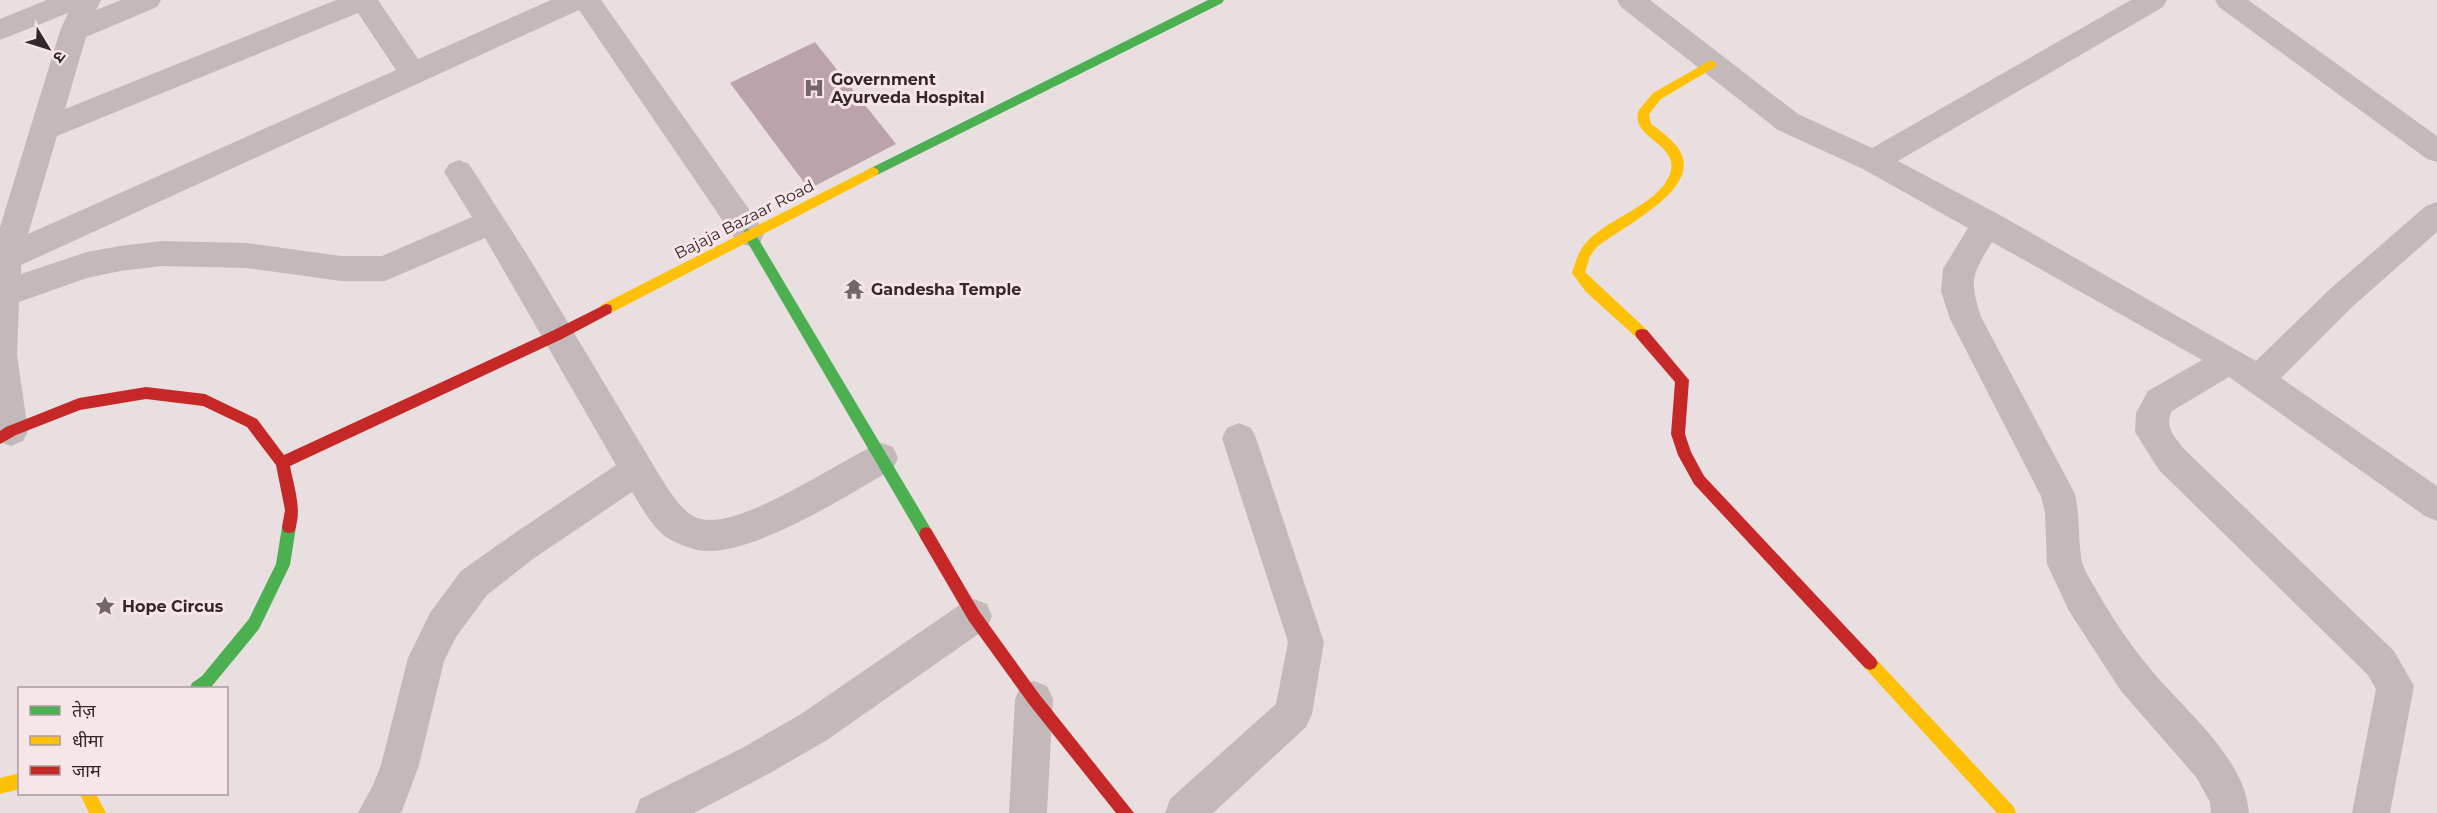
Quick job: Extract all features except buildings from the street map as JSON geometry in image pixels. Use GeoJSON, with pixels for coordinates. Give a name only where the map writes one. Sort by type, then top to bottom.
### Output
{"type":"FeatureCollection","features":[{"type":"Feature","properties":{"kind":"street"},"geometry":{"type":"LineString","coordinates":[[0,30],[73,0]]}},
{"type":"Feature","properties":{"kind":"street"},"geometry":{"type":"LineString","coordinates":[[87,0],[74,31],[44,129],[8,220],[1,296],[5,434],[80,404],[146,393],[158,394],[205,400],[252,423],[282,462],[292,510],[283,565],[254,624],[207,681],[198,687]]}},
{"type":"Feature","properties":{"kind":"street"},"geometry":{"type":"LineString","coordinates":[[74,31],[147,0]]}},
{"type":"Feature","properties":{"kind":"street"},"geometry":{"type":"LineString","coordinates":[[44,129],[364,0],[414,75]]}},
{"type":"Feature","properties":{"kind":"street"},"geometry":{"type":"LineString","coordinates":[[6,258],[576,0]]}},
{"type":"Feature","properties":{"kind":"street"},"geometry":{"type":"LineString","coordinates":[[586,0],[612,34],[748,234],[974,616],[1034,699],[1126,813]]}},
{"type":"Feature","properties":{"kind":"street","name":"Bajaja Bazaar Road"},"geometry":{"type":"LineString","coordinates":[[282,462],[557,335],[748,234],[1218,0]]}},
{"type":"Feature","properties":{"kind":"street"},"geometry":{"type":"LineString","coordinates":[[1630,0],[1788,122],[1873,160],[2230,360],[2437,505]]}},
{"type":"Feature","properties":{"kind":"street"},"geometry":{"type":"LineString","coordinates":[[1873,160],[2153,0]]}},
{"type":"Feature","properties":{"kind":"street"},"geometry":{"type":"LineString","coordinates":[[2229,0],[2437,151]]}},
{"type":"Feature","properties":{"kind":"street"},"geometry":{"type":"LineString","coordinates":[[1711,64],[1657,96],[1643,113],[1645,126],[1670,147],[1678,162],[1677,178],[1660,195],[1595,240],[1582,257],[1578,273],[1591,288],[1639,331],[1682,380],[1682,400],[1677,428],[1685,453],[1699,480],[1787,572],[2008,813]]}},
{"type":"Feature","properties":{"kind":"street"},"geometry":{"type":"LineString","coordinates":[[459,172],[524,273],[557,335],[638,470],[665,511],[679,527],[703,535],[730,533],[765,521],[881,458]]}},
{"type":"Feature","properties":{"kind":"street"},"geometry":{"type":"LineString","coordinates":[[2259,379],[2341,298],[2437,214]]}},
{"type":"Feature","properties":{"kind":"street"},"geometry":{"type":"LineString","coordinates":[[1,296],[68,271],[100,262],[196,253],[266,256],[351,271],[369,271],[386,268],[492,222]]}},
{"type":"Feature","properties":{"kind":"street"},"geometry":{"type":"LineString","coordinates":[[1987,223],[1959,269],[1957,291],[1966,319],[2058,494],[2062,513],[2065,564],[2092,616],[2134,678],[2209,764],[2229,798],[2230,813]]}},
{"type":"Feature","properties":{"kind":"street"},"geometry":{"type":"LineString","coordinates":[[2230,360],[2160,401],[2153,413],[2152,432],[2171,459],[2381,663],[2395,686],[2371,813]]}},
{"type":"Feature","properties":{"kind":"street"},"geometry":{"type":"LineString","coordinates":[[1184,813],[1293,714],[1306,642],[1239,438]]}},
{"type":"Feature","properties":{"kind":"street"},"geometry":{"type":"LineString","coordinates":[[377,813],[388,796],[400,765],[426,658],[443,625],[474,583],[521,548],[638,470]]}},
{"type":"Feature","properties":{"kind":"street"},"geometry":{"type":"LineString","coordinates":[[654,813],[757,760],[814,727],[974,616]]}},
{"type":"Feature","properties":{"kind":"street"},"geometry":{"type":"LineString","coordinates":[[1028,813],[1034,699]]}},
{"type":"Feature","properties":{"kind":"street"},"geometry":{"type":"LineString","coordinates":[[0,786],[18,782]]}},
{"type":"Feature","properties":{"kind":"street"},"geometry":{"type":"LineString","coordinates":[[89,795],[98,813]]}},
{"type":"Feature","properties":{"kind":"traffic: fast"},"geometry":{"type":"LineString","coordinates":[[873,172],[1218,0]]}},
{"type":"Feature","properties":{"kind":"traffic: fast"},"geometry":{"type":"LineString","coordinates":[[749,234],[926,534]]}},
{"type":"Feature","properties":{"kind":"traffic: fast"},"geometry":{"type":"LineString","coordinates":[[198,687],[207,681],[254,624],[283,565],[289,527]]}},
{"type":"Feature","properties":{"kind":"traffic: slow"},"geometry":{"type":"LineString","coordinates":[[1642,334],[1591,288],[1578,273],[1585,254],[1592,244],[1646,207],[1671,185],[1677,172],[1677,159],[1672,149],[1645,126],[1643,113],[1657,96],[1711,64]]}},
{"type":"Feature","properties":{"kind":"traffic: slow"},"geometry":{"type":"LineString","coordinates":[[606,309],[873,172]]}},
{"type":"Feature","properties":{"kind":"traffic: slow"},"geometry":{"type":"LineString","coordinates":[[1870,663],[2008,813]]}},
{"type":"Feature","properties":{"kind":"traffic: slow"},"geometry":{"type":"LineString","coordinates":[[0,786],[18,782]]}},
{"type":"Feature","properties":{"kind":"traffic: slow"},"geometry":{"type":"LineString","coordinates":[[89,795],[98,813]]}},
{"type":"Feature","properties":{"kind":"traffic: jam"},"geometry":{"type":"LineString","coordinates":[[282,463],[557,335],[606,309]]}},
{"type":"Feature","properties":{"kind":"traffic: jam"},"geometry":{"type":"LineString","coordinates":[[1642,334],[1682,380],[1677,422],[1678,434],[1685,455],[1699,480],[1870,663]]}},
{"type":"Feature","properties":{"kind":"traffic: jam"},"geometry":{"type":"LineString","coordinates":[[0,438],[11,431],[79,404],[146,393],[205,400],[252,423],[282,463],[292,510],[289,527]]}},
{"type":"Feature","properties":{"kind":"traffic: jam"},"geometry":{"type":"LineString","coordinates":[[926,534],[974,616],[1034,699],[1126,813]]}},
{"type":"Feature","properties":{"kind":"place","name":"Government Ayurveda Hospital"},"geometry":{"type":"Point","coordinates":[814,88]}},
{"type":"Feature","properties":{"kind":"place","name":"Gandesha Temple"},"geometry":{"type":"Point","coordinates":[854,289]}},
{"type":"Feature","properties":{"kind":"place","name":"Hope Circus"},"geometry":{"type":"Point","coordinates":[105,606]}}]}
